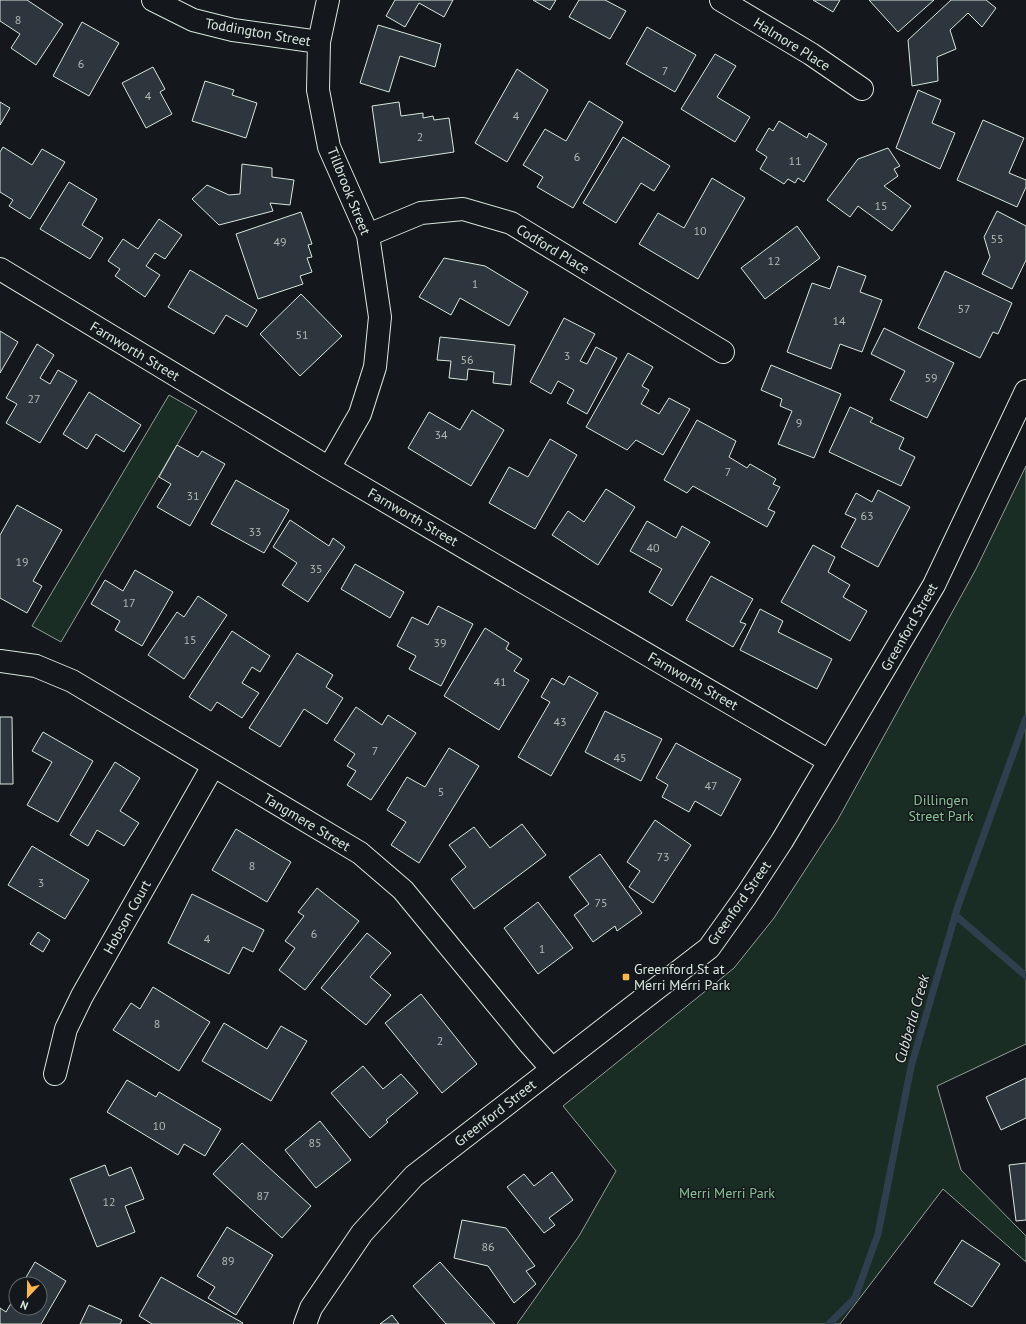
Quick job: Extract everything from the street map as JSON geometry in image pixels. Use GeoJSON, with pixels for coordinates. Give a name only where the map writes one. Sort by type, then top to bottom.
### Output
{"type":"FeatureCollection","features":[{"type":"Feature","properties":{"kind":"street","name":"Toddington Street"},"geometry":{"type":"LineString","coordinates":[[153,0],[193,20],[233,30],[319,42]]}},
{"type":"Feature","properties":{"kind":"street","name":"Tillbrook Street"},"geometry":{"type":"LineString","coordinates":[[328,0],[319,42],[318,90],[330,147],[368,235],[380,317],[375,367],[360,414],[329,468]]}},
{"type":"Feature","properties":{"kind":"street","name":"Halmore Place"},"geometry":{"type":"LineString","coordinates":[[721,0],[810,54],[862,89]]}},
{"type":"Feature","properties":{"kind":"street","name":"Codford Place"},"geometry":{"type":"LineString","coordinates":[[368,235],[421,213],[463,209],[511,223],[723,352]]}},
{"type":"Feature","properties":{"kind":"street","name":"Farnworth Street"},"geometry":{"type":"LineString","coordinates":[[0,269],[329,468],[829,761]]}},
{"type":"Feature","properties":{"kind":"street","name":"Greenford Street"},"geometry":{"type":"LineString","coordinates":[[305,1324],[312,1308],[362,1233],[414,1176],[709,948],[782,841],[934,585],[1026,391]]}},
{"type":"Feature","properties":{"kind":"street","name":"Tangmere Street"},"geometry":{"type":"LineString","coordinates":[[0,661],[36,666],[72,681],[360,854],[403,890],[529,1043],[552,1068]]}},
{"type":"Feature","properties":{"kind":"street","name":"Hobson Court"},"geometry":{"type":"LineString","coordinates":[[55,1074],[66,1029],[82,996],[213,766]]}},
{"type":"Feature","properties":{"kind":"green space"},"geometry":{"type":"Polygon","coordinates":[[[169,395],[197,411],[61,642],[32,626],[169,395]]]}},
{"type":"Feature","properties":{"kind":"green space"},"geometry":{"type":"Polygon","coordinates":[[[1026,466],[1026,1044],[937,1086],[961,1170],[1026,1236],[1026,1262],[943,1189],[840,1324],[517,1324],[579,1236],[616,1171],[563,1106],[734,968],[774,918],[837,821],[976,569],[1026,466]]]}},
{"type":"Feature","properties":{"kind":"building"},"geometry":{"type":"Polygon","coordinates":[[[0,0],[27,0],[63,24],[36,65],[11,48],[20,34],[0,21],[0,0]]]}},
{"type":"Feature","properties":{"kind":"building"},"geometry":{"type":"Polygon","coordinates":[[[395,0],[453,0],[444,17],[419,3],[405,27],[386,16],[395,0]]]}},
{"type":"Feature","properties":{"kind":"building"},"geometry":{"type":"Polygon","coordinates":[[[533,0],[556,0],[550,10],[533,0]]]}},
{"type":"Feature","properties":{"kind":"building"},"geometry":{"type":"Polygon","coordinates":[[[579,0],[605,0],[626,11],[610,39],[569,17],[579,0]]]}},
{"type":"Feature","properties":{"kind":"building"},"geometry":{"type":"Polygon","coordinates":[[[813,0],[840,0],[833,12],[813,0]]]}},
{"type":"Feature","properties":{"kind":"building"},"geometry":{"type":"Polygon","coordinates":[[[869,0],[934,0],[898,32],[869,0]]]}},
{"type":"Feature","properties":{"kind":"building"},"geometry":{"type":"Polygon","coordinates":[[[951,0],[986,0],[996,8],[982,27],[968,13],[950,30],[956,49],[937,57],[938,81],[912,86],[908,40],[951,0]]]}},
{"type":"Feature","properties":{"kind":"building"},"geometry":{"type":"Polygon","coordinates":[[[82,22],[119,43],[89,96],[53,76],[82,22]]]}},
{"type":"Feature","properties":{"kind":"building"},"geometry":{"type":"Polygon","coordinates":[[[378,25],[441,44],[435,67],[400,56],[389,92],[360,83],[378,25]]]}},
{"type":"Feature","properties":{"kind":"building"},"geometry":{"type":"Polygon","coordinates":[[[647,27],[696,55],[675,92],[626,64],[647,27]]]}},
{"type":"Feature","properties":{"kind":"building"},"geometry":{"type":"Polygon","coordinates":[[[715,54],[736,66],[717,97],[750,117],[735,142],[681,109],[715,54]]]}},
{"type":"Feature","properties":{"kind":"building"},"geometry":{"type":"Polygon","coordinates":[[[153,67],[165,89],[160,92],[172,114],[146,128],[122,83],[153,67]]]}},
{"type":"Feature","properties":{"kind":"building"},"geometry":{"type":"Polygon","coordinates":[[[517,69],[548,90],[507,162],[475,143],[517,69]]]}},
{"type":"Feature","properties":{"kind":"building"},"geometry":{"type":"Polygon","coordinates":[[[205,81],[234,90],[232,95],[257,103],[246,138],[192,121],[205,81]]]}},
{"type":"Feature","properties":{"kind":"building"},"geometry":{"type":"Polygon","coordinates":[[[918,90],[941,100],[932,123],[955,133],[940,169],[896,148],[918,90]]]}},
{"type":"Feature","properties":{"kind":"building"},"geometry":{"type":"Polygon","coordinates":[[[589,101],[623,122],[573,208],[537,187],[543,177],[523,165],[545,129],[566,141],[589,101]]]}},
{"type":"Feature","properties":{"kind":"building"},"geometry":{"type":"Polygon","coordinates":[[[0,102],[10,108],[0,125],[0,102]]]}},
{"type":"Feature","properties":{"kind":"building"},"geometry":{"type":"Polygon","coordinates":[[[399,102],[401,116],[423,113],[423,118],[433,116],[434,120],[449,118],[454,152],[380,163],[372,106],[399,102]]]}},
{"type":"Feature","properties":{"kind":"building"},"geometry":{"type":"Polygon","coordinates":[[[983,120],[1024,138],[1009,173],[1026,180],[1026,187],[1017,207],[957,180],[983,120]]]}},
{"type":"Feature","properties":{"kind":"building"},"geometry":{"type":"Polygon","coordinates":[[[779,121],[807,138],[809,133],[827,144],[804,182],[798,178],[795,183],[788,179],[784,184],[760,169],[767,157],[756,150],[769,128],[773,131],[779,121]]]}},
{"type":"Feature","properties":{"kind":"building"},"geometry":{"type":"Polygon","coordinates":[[[623,137],[670,166],[654,191],[641,183],[616,223],[583,203],[623,137]]]}},
{"type":"Feature","properties":{"kind":"building"},"geometry":{"type":"Polygon","coordinates":[[[3,147],[32,165],[42,149],[65,162],[30,219],[9,206],[13,200],[0,192],[0,152],[3,147]]]}},
{"type":"Feature","properties":{"kind":"building"},"geometry":{"type":"Polygon","coordinates":[[[888,148],[900,166],[894,169],[898,176],[884,186],[911,206],[892,231],[858,206],[850,217],[827,200],[858,159],[888,148]]]}},
{"type":"Feature","properties":{"kind":"building"},"geometry":{"type":"Polygon","coordinates":[[[242,164],[272,168],[272,177],[294,180],[290,205],[270,203],[273,211],[219,225],[192,199],[207,185],[229,195],[240,194],[242,164]]]}},
{"type":"Feature","properties":{"kind":"building"},"geometry":{"type":"Polygon","coordinates":[[[712,178],[745,198],[698,279],[639,244],[658,213],[684,228],[712,178]]]}},
{"type":"Feature","properties":{"kind":"building"},"geometry":{"type":"Polygon","coordinates":[[[69,182],[97,199],[82,225],[103,238],[90,259],[40,229],[69,182]]]}},
{"type":"Feature","properties":{"kind":"building"},"geometry":{"type":"Polygon","coordinates":[[[997,211],[1026,226],[1026,260],[1012,289],[982,274],[990,257],[984,237],[997,211]]]}},
{"type":"Feature","properties":{"kind":"building"},"geometry":{"type":"Polygon","coordinates":[[[301,212],[312,244],[308,245],[312,257],[307,258],[312,272],[300,276],[303,284],[258,299],[236,234],[301,212]]]}},
{"type":"Feature","properties":{"kind":"building"},"geometry":{"type":"Polygon","coordinates":[[[159,219],[182,235],[165,259],[155,253],[146,266],[160,275],[145,297],[115,276],[120,269],[108,261],[123,239],[138,249],[159,219]]]}},
{"type":"Feature","properties":{"kind":"building"},"geometry":{"type":"Polygon","coordinates":[[[797,226],[820,258],[765,299],[741,268],[797,226]]]}},
{"type":"Feature","properties":{"kind":"building"},"geometry":{"type":"Polygon","coordinates":[[[444,258],[485,266],[528,292],[509,326],[460,298],[451,315],[419,297],[444,258]]]}},
{"type":"Feature","properties":{"kind":"building"},"geometry":{"type":"Polygon","coordinates":[[[838,266],[866,276],[860,292],[882,300],[862,352],[840,344],[831,369],[787,352],[812,283],[830,289],[838,266]]]}},
{"type":"Feature","properties":{"kind":"building"},"geometry":{"type":"Polygon","coordinates":[[[190,270],[257,310],[247,327],[226,315],[214,334],[168,307],[190,270]]]}},
{"type":"Feature","properties":{"kind":"building"},"geometry":{"type":"Polygon","coordinates":[[[945,271],[1012,303],[998,334],[993,332],[980,358],[918,328],[945,271]]]}},
{"type":"Feature","properties":{"kind":"building"},"geometry":{"type":"Polygon","coordinates":[[[301,294],[342,336],[300,376],[260,334],[301,294]]]}},
{"type":"Feature","properties":{"kind":"building"},"geometry":{"type":"Polygon","coordinates":[[[564,318],[595,334],[580,361],[587,364],[596,347],[617,358],[587,414],[567,403],[574,390],[558,381],[551,394],[530,382],[564,318]]]}},
{"type":"Feature","properties":{"kind":"building"},"geometry":{"type":"Polygon","coordinates":[[[884,328],[954,363],[927,418],[890,400],[905,371],[871,354],[884,328]]]}},
{"type":"Feature","properties":{"kind":"building"},"geometry":{"type":"Polygon","coordinates":[[[0,331],[18,342],[0,373],[0,331]]]}},
{"type":"Feature","properties":{"kind":"building"},"geometry":{"type":"Polygon","coordinates":[[[440,337],[515,345],[511,385],[493,383],[494,372],[468,369],[467,380],[449,378],[451,361],[437,360],[440,337]]]}},
{"type":"Feature","properties":{"kind":"building"},"geometry":{"type":"Polygon","coordinates":[[[37,344],[54,355],[40,378],[50,384],[58,370],[77,381],[40,443],[6,423],[17,404],[6,398],[37,344]]]}},
{"type":"Feature","properties":{"kind":"building"},"geometry":{"type":"Polygon","coordinates":[[[628,353],[653,367],[642,386],[649,390],[641,404],[659,414],[669,398],[690,409],[663,455],[636,440],[627,450],[586,427],[628,353]]]}},
{"type":"Feature","properties":{"kind":"building"},"geometry":{"type":"Polygon","coordinates":[[[771,365],[841,394],[814,458],[778,444],[792,411],[780,406],[782,399],[761,390],[771,365]]]}},
{"type":"Feature","properties":{"kind":"building"},"geometry":{"type":"Polygon","coordinates":[[[89,392],[141,425],[124,452],[96,434],[87,449],[63,434],[89,392]]]}},
{"type":"Feature","properties":{"kind":"building"},"geometry":{"type":"Polygon","coordinates":[[[850,407],[873,418],[870,422],[904,438],[899,449],[915,457],[901,486],[829,452],[850,407]]]}},
{"type":"Feature","properties":{"kind":"building"},"geometry":{"type":"Polygon","coordinates":[[[472,410],[504,430],[471,486],[408,448],[429,412],[460,430],[472,410]]]}},
{"type":"Feature","properties":{"kind":"building"},"geometry":{"type":"Polygon","coordinates":[[[697,420],[736,441],[729,457],[747,468],[750,464],[776,479],[773,484],[780,487],[768,509],[775,512],[767,527],[693,486],[687,493],[664,480],[697,420]]]}},
{"type":"Feature","properties":{"kind":"building"},"geometry":{"type":"Polygon","coordinates":[[[550,439],[577,455],[535,529],[489,503],[509,467],[528,477],[550,439]]]}},
{"type":"Feature","properties":{"kind":"building"},"geometry":{"type":"Polygon","coordinates":[[[177,445],[198,457],[202,451],[225,464],[190,526],[157,507],[171,484],[159,477],[177,445]]]}},
{"type":"Feature","properties":{"kind":"building"},"geometry":{"type":"Polygon","coordinates":[[[236,480],[289,510],[264,553],[211,524],[236,480]]]}},
{"type":"Feature","properties":{"kind":"building"},"geometry":{"type":"Polygon","coordinates":[[[606,489],[635,507],[598,565],[552,535],[568,511],[584,522],[606,489]]]}},
{"type":"Feature","properties":{"kind":"building"},"geometry":{"type":"Polygon","coordinates":[[[878,490],[910,507],[878,567],[841,547],[856,519],[845,514],[856,493],[872,502],[878,490]]]}},
{"type":"Feature","properties":{"kind":"building"},"geometry":{"type":"Polygon","coordinates":[[[17,505],[62,530],[33,581],[42,586],[27,613],[0,598],[0,535],[17,505]]]}},
{"type":"Feature","properties":{"kind":"building"},"geometry":{"type":"Polygon","coordinates":[[[290,520],[329,546],[333,538],[345,547],[308,602],[282,585],[297,563],[273,547],[290,520]]]}},
{"type":"Feature","properties":{"kind":"building"},"geometry":{"type":"Polygon","coordinates":[[[647,521],[676,538],[682,526],[710,542],[672,606],[649,592],[662,569],[630,551],[647,521]]]}},
{"type":"Feature","properties":{"kind":"building"},"geometry":{"type":"Polygon","coordinates":[[[813,545],[835,557],[828,572],[850,585],[843,597],[867,611],[850,641],[781,602],[813,545]]]}},
{"type":"Feature","properties":{"kind":"building"},"geometry":{"type":"Polygon","coordinates":[[[355,564],[404,592],[390,618],[341,589],[355,564]]]}},
{"type":"Feature","properties":{"kind":"building"},"geometry":{"type":"Polygon","coordinates":[[[135,570],[173,592],[142,646],[115,630],[120,621],[91,604],[105,580],[123,591],[135,570]]]}},
{"type":"Feature","properties":{"kind":"building"},"geometry":{"type":"Polygon","coordinates":[[[711,576],[753,599],[740,622],[746,624],[733,647],[686,620],[711,576]]]}},
{"type":"Feature","properties":{"kind":"building"},"geometry":{"type":"Polygon","coordinates":[[[198,596],[227,615],[184,679],[148,655],[177,612],[184,617],[198,596]]]}},
{"type":"Feature","properties":{"kind":"building"},"geometry":{"type":"Polygon","coordinates":[[[438,606],[473,624],[441,686],[409,669],[416,656],[397,646],[412,617],[428,625],[438,606]]]}},
{"type":"Feature","properties":{"kind":"building"},"geometry":{"type":"Polygon","coordinates":[[[760,609],[783,621],[778,632],[832,659],[817,689],[740,650],[760,609]]]}},
{"type":"Feature","properties":{"kind":"building"},"geometry":{"type":"Polygon","coordinates":[[[485,628],[509,643],[506,649],[522,659],[514,671],[529,680],[499,730],[444,696],[485,628]]]}},
{"type":"Feature","properties":{"kind":"building"},"geometry":{"type":"Polygon","coordinates":[[[232,631],[270,656],[260,672],[252,667],[242,683],[259,693],[242,718],[217,702],[211,711],[189,697],[232,631]]]}},
{"type":"Feature","properties":{"kind":"building"},"geometry":{"type":"Polygon","coordinates":[[[297,653],[333,675],[326,687],[343,698],[327,724],[304,709],[280,747],[249,728],[297,653]]]}},
{"type":"Feature","properties":{"kind":"building"},"geometry":{"type":"Polygon","coordinates":[[[569,676],[598,693],[551,776],[518,757],[550,702],[541,697],[552,678],[564,685],[569,676]]]}},
{"type":"Feature","properties":{"kind":"building"},"geometry":{"type":"Polygon","coordinates":[[[356,707],[382,725],[388,715],[416,733],[371,800],[347,785],[356,771],[347,766],[355,754],[334,740],[356,707]]]}},
{"type":"Feature","properties":{"kind":"building"},"geometry":{"type":"Polygon","coordinates":[[[605,711],[662,739],[641,781],[585,752],[605,711]]]}},
{"type":"Feature","properties":{"kind":"building"},"geometry":{"type":"Polygon","coordinates":[[[0,717],[12,717],[13,784],[0,784],[0,717]]]}},
{"type":"Feature","properties":{"kind":"building"},"geometry":{"type":"Polygon","coordinates":[[[43,732],[93,761],[58,822],[27,805],[52,762],[32,751],[43,732]]]}},
{"type":"Feature","properties":{"kind":"building"},"geometry":{"type":"Polygon","coordinates":[[[676,743],[741,779],[721,816],[695,801],[689,812],[662,797],[668,785],[656,778],[676,743]]]}},
{"type":"Feature","properties":{"kind":"building"},"geometry":{"type":"Polygon","coordinates":[[[449,748],[479,766],[419,863],[391,845],[406,822],[387,810],[407,777],[425,787],[449,748]]]}},
{"type":"Feature","properties":{"kind":"building"},"geometry":{"type":"Polygon","coordinates":[[[115,762],[140,778],[120,811],[139,823],[124,846],[97,830],[88,846],[70,835],[115,762]]]}},
{"type":"Feature","properties":{"kind":"building"},"geometry":{"type":"Polygon","coordinates":[[[655,820],[691,845],[653,903],[629,887],[640,871],[627,862],[655,820]]]}},
{"type":"Feature","properties":{"kind":"building"},"geometry":{"type":"Polygon","coordinates":[[[522,824],[546,855],[474,909],[451,879],[466,867],[449,845],[474,827],[490,848],[522,824]]]}},
{"type":"Feature","properties":{"kind":"building"},"geometry":{"type":"Polygon","coordinates":[[[236,829],[291,862],[267,902],[212,870],[236,829]]]}},
{"type":"Feature","properties":{"kind":"building"},"geometry":{"type":"Polygon","coordinates":[[[32,846],[89,880],[65,919],[8,885],[32,846]]]}},
{"type":"Feature","properties":{"kind":"building"},"geometry":{"type":"Polygon","coordinates":[[[600,854],[642,913],[617,931],[615,926],[593,942],[574,915],[589,904],[569,877],[600,854]]]}},
{"type":"Feature","properties":{"kind":"building"},"geometry":{"type":"Polygon","coordinates":[[[317,888],[359,921],[305,990],[279,970],[295,948],[285,941],[304,916],[298,912],[317,888]]]}},
{"type":"Feature","properties":{"kind":"building"},"geometry":{"type":"Polygon","coordinates":[[[192,894],[264,930],[253,952],[243,947],[229,974],[168,943],[192,894]]]}},
{"type":"Feature","properties":{"kind":"building"},"geometry":{"type":"Polygon","coordinates":[[[538,902],[573,948],[538,974],[504,928],[538,902]]]}},
{"type":"Feature","properties":{"kind":"building"},"geometry":{"type":"Polygon","coordinates":[[[38,932],[50,940],[43,952],[30,944],[38,932]]]}},
{"type":"Feature","properties":{"kind":"building"},"geometry":{"type":"Polygon","coordinates":[[[367,933],[391,953],[370,977],[391,995],[366,1025],[321,988],[367,933]]]}},
{"type":"Feature","properties":{"kind":"building"},"geometry":{"type":"Polygon","coordinates":[[[153,987],[210,1022],[179,1071],[113,1030],[131,1003],[140,1009],[153,987]]]}},
{"type":"Feature","properties":{"kind":"building"},"geometry":{"type":"Polygon","coordinates":[[[421,994],[477,1064],[442,1093],[385,1023],[421,994]]]}},
{"type":"Feature","properties":{"kind":"building"},"geometry":{"type":"Polygon","coordinates":[[[224,1023],[267,1049],[281,1026],[307,1041],[271,1101],[202,1061],[224,1023]]]}},
{"type":"Feature","properties":{"kind":"building"},"geometry":{"type":"Polygon","coordinates":[[[363,1066],[383,1089],[401,1074],[418,1093],[386,1120],[388,1122],[370,1138],[331,1093],[363,1066]]]}},
{"type":"Feature","properties":{"kind":"building"},"geometry":{"type":"Polygon","coordinates":[[[1026,1078],[1026,1118],[1001,1130],[986,1097],[1026,1078]]]}},
{"type":"Feature","properties":{"kind":"building"},"geometry":{"type":"Polygon","coordinates":[[[127,1080],[156,1097],[159,1092],[221,1129],[205,1156],[184,1144],[178,1155],[107,1112],[127,1080]]]}},
{"type":"Feature","properties":{"kind":"building"},"geometry":{"type":"Polygon","coordinates":[[[320,1121],[351,1160],[316,1188],[285,1150],[320,1121]]]}},
{"type":"Feature","properties":{"kind":"building"},"geometry":{"type":"Polygon","coordinates":[[[242,1143],[311,1206],[282,1238],[213,1174],[242,1143]]]}},
{"type":"Feature","properties":{"kind":"building"},"geometry":{"type":"Polygon","coordinates":[[[1026,1163],[1026,1220],[1016,1221],[1009,1165],[1026,1163]]]}},
{"type":"Feature","properties":{"kind":"building"},"geometry":{"type":"Polygon","coordinates":[[[105,1165],[109,1176],[131,1167],[144,1199],[125,1206],[135,1232],[97,1247],[70,1179],[105,1165]]]}},
{"type":"Feature","properties":{"kind":"building"},"geometry":{"type":"Polygon","coordinates":[[[552,1172],[573,1200],[549,1218],[555,1225],[544,1233],[507,1187],[524,1174],[534,1186],[552,1172]]]}},
{"type":"Feature","properties":{"kind":"building"},"geometry":{"type":"Polygon","coordinates":[[[462,1220],[506,1228],[535,1266],[526,1271],[536,1284],[514,1303],[488,1266],[454,1258],[462,1220]]]}},
{"type":"Feature","properties":{"kind":"building"},"geometry":{"type":"Polygon","coordinates":[[[227,1227],[273,1255],[236,1315],[208,1298],[215,1287],[197,1276],[227,1227]]]}},
{"type":"Feature","properties":{"kind":"building"},"geometry":{"type":"Polygon","coordinates":[[[962,1240],[1000,1264],[972,1307],[934,1283],[962,1240]]]}},
{"type":"Feature","properties":{"kind":"building"},"geometry":{"type":"Polygon","coordinates":[[[35,1262],[66,1281],[48,1312],[48,1276],[27,1276],[35,1262]]]}},
{"type":"Feature","properties":{"kind":"building"},"geometry":{"type":"Polygon","coordinates":[[[440,1262],[495,1324],[446,1324],[413,1286],[440,1262]]]}},
{"type":"Feature","properties":{"kind":"building"},"geometry":{"type":"Polygon","coordinates":[[[161,1277],[243,1323],[152,1324],[139,1316],[161,1277]]]}},
{"type":"Feature","properties":{"kind":"building"},"geometry":{"type":"Polygon","coordinates":[[[89,1305],[122,1320],[120,1324],[80,1324],[89,1305]]]}},
{"type":"Feature","properties":{"kind":"building"},"geometry":{"type":"Polygon","coordinates":[[[0,1308],[6,1312],[8,1309],[8,1316],[46,1316],[41,1324],[0,1324],[0,1308]]]}},
{"type":"Feature","properties":{"kind":"building"},"geometry":{"type":"Polygon","coordinates":[[[392,1315],[399,1324],[380,1324],[392,1315]]]}},
{"type":"Feature","properties":{"kind":"waterway","name":"Cubberla Creek"},"geometry":{"type":"LineString","coordinates":[[829,1324],[855,1298],[878,1234],[911,1067],[958,906],[1026,718]]}},
{"type":"Feature","properties":{"kind":"waterway"},"geometry":{"type":"LineString","coordinates":[[955,915],[1026,976]]}},
{"type":"Feature","properties":{"kind":"place","name":"Greenford St at Merri Merri Park"},"geometry":{"type":"Point","coordinates":[626,977]}},
{"type":"Feature","properties":{"kind":"park label","name":"Dillingen Street Park"},"geometry":{"type":"Point","coordinates":[941,808]}},
{"type":"Feature","properties":{"kind":"park label","name":"Merri Merri Park"},"geometry":{"type":"Point","coordinates":[727,1193]}}]}
